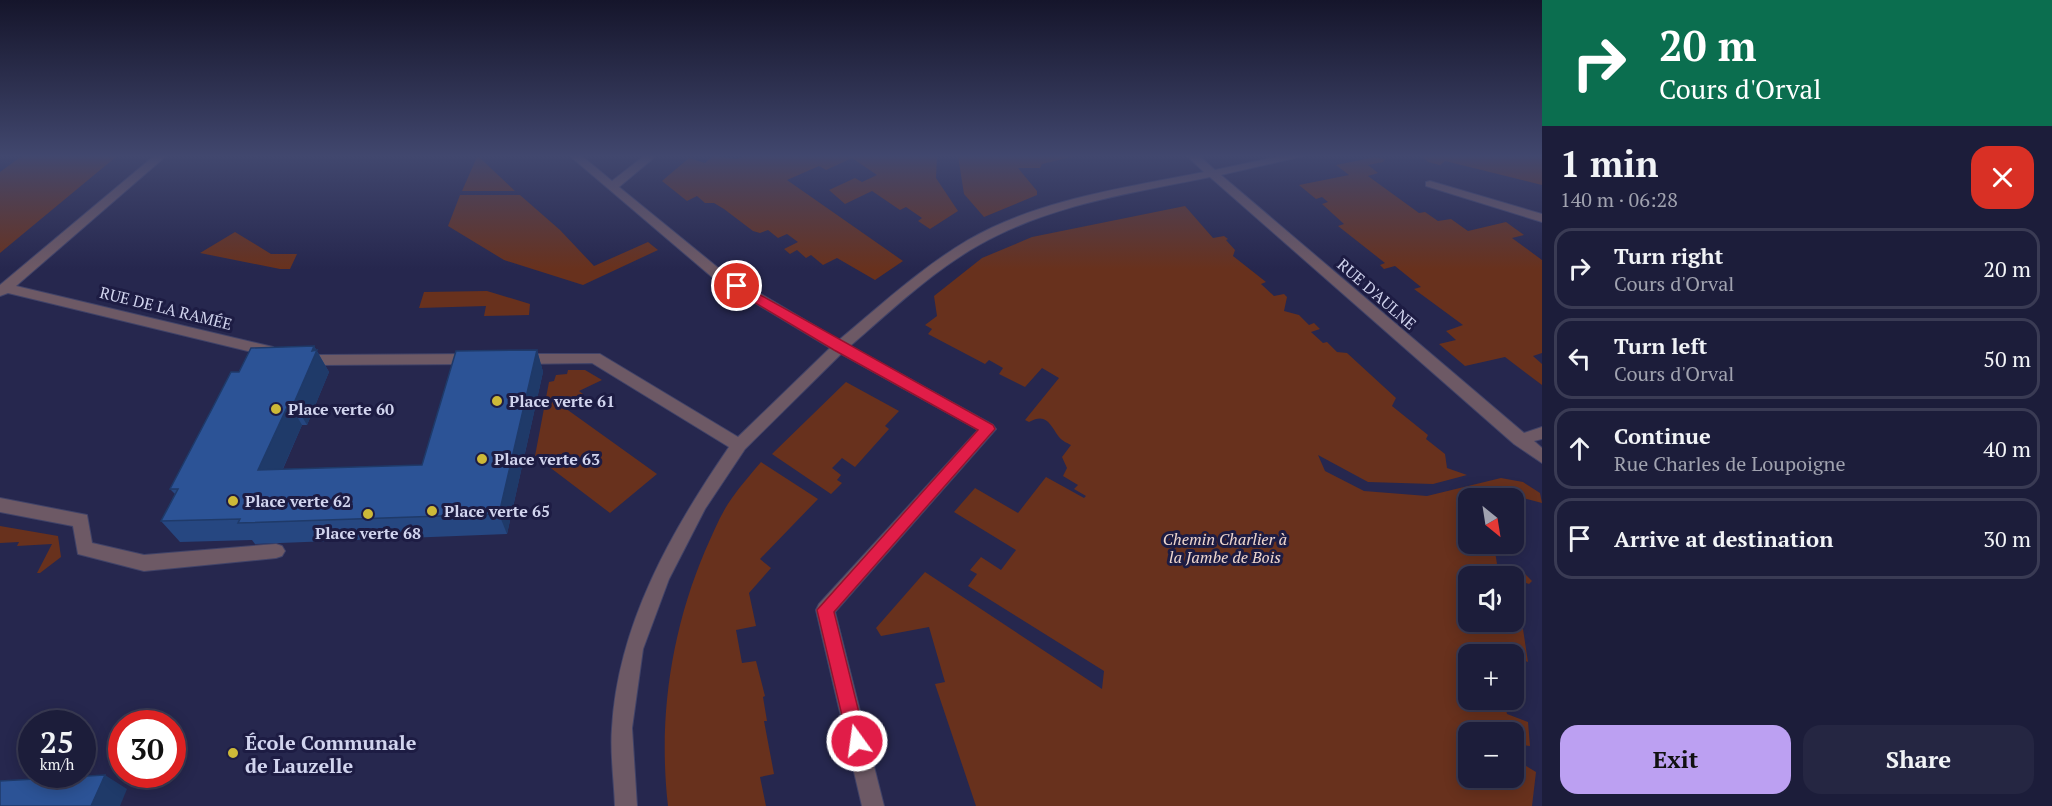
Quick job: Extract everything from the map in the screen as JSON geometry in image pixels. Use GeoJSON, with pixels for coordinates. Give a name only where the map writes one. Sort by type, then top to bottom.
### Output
{"type":"FeatureCollection","features":[{"type":"Feature","properties":{"kind":"street"},"geometry":{"type":"LineString","coordinates":[[2,290],[116,194]]}},
{"type":"Feature","properties":{"kind":"street"},"geometry":{"type":"LineString","coordinates":[[619,194],[717,274],[838,346],[988,429],[825,610],[873,806]]}},
{"type":"Feature","properties":{"kind":"street"},"geometry":{"type":"LineString","coordinates":[[626,806],[622,728],[634,649],[661,578],[694,515],[739,445],[838,346],[929,271],[974,242],[1011,224],[1058,207],[1120,194]]}},
{"type":"Feature","properties":{"kind":"street","name":"RUE D'AULNE"},"geometry":{"type":"LineString","coordinates":[[1235,194],[1542,458]]}},
{"type":"Feature","properties":{"kind":"street"},"geometry":{"type":"LineString","coordinates":[[1462,194],[1542,218]]}},
{"type":"Feature","properties":{"kind":"street","name":"RUE DE LA RAMÉE"},"geometry":{"type":"LineString","coordinates":[[2,290],[254,348],[319,360],[595,358],[739,445]]}},
{"type":"Feature","properties":{"kind":"street"},"geometry":{"type":"LineString","coordinates":[[1520,440],[1542,433]]}},
{"type":"Feature","properties":{"kind":"street"},"geometry":{"type":"LineString","coordinates":[[0,505],[81,520],[84,549],[144,562],[276,551]]}},
{"type":"Feature","properties":{"kind":"green space"},"geometry":{"type":"Polygon","coordinates":[[[0,194],[72,194],[0,253],[0,194]]]}},
{"type":"Feature","properties":{"kind":"green space"},"geometry":{"type":"Polygon","coordinates":[[[678,194],[806,194],[903,261],[875,280],[837,258],[823,265],[811,255],[806,258],[797,250],[790,254],[784,249],[798,242],[787,234],[778,238],[768,230],[760,233],[753,231],[724,209],[714,203],[705,203],[697,196],[687,201],[678,194]]]}},
{"type":"Feature","properties":{"kind":"green space"},"geometry":{"type":"Polygon","coordinates":[[[833,194],[867,194],[845,204],[833,194]]]}},
{"type":"Feature","properties":{"kind":"green space"},"geometry":{"type":"Polygon","coordinates":[[[876,194],[946,194],[958,211],[930,229],[918,221],[922,218],[906,207],[900,210],[876,194]]]}},
{"type":"Feature","properties":{"kind":"green space"},"geometry":{"type":"Polygon","coordinates":[[[964,194],[1037,194],[1037,195],[984,217],[964,194]]]}},
{"type":"Feature","properties":{"kind":"green space"},"geometry":{"type":"Polygon","coordinates":[[[1309,194],[1392,194],[1419,213],[1425,212],[1438,221],[1451,219],[1468,231],[1506,222],[1524,235],[1512,238],[1542,260],[1542,353],[1533,356],[1542,364],[1542,385],[1505,357],[1465,366],[1439,344],[1456,340],[1446,331],[1463,325],[1414,289],[1421,287],[1395,266],[1384,269],[1380,265],[1385,263],[1338,226],[1344,224],[1322,204],[1328,202],[1322,197],[1316,199],[1309,194]]]}},
{"type":"Feature","properties":{"kind":"green space"},"geometry":{"type":"Polygon","coordinates":[[[460,195],[520,195],[560,230],[594,266],[648,242],[658,250],[583,285],[504,260],[448,226],[460,195]]]}},
{"type":"Feature","properties":{"kind":"green space","name":"Chemin Charlier à la Jambe de Bois"},"geometry":{"type":"Polygon","coordinates":[[[1185,206],[1213,238],[1224,236],[1228,239],[1226,240],[1235,250],[1233,256],[1266,282],[1261,284],[1274,296],[1284,294],[1287,297],[1284,311],[1299,315],[1309,325],[1314,323],[1320,329],[1311,332],[1323,343],[1327,342],[1337,352],[1347,353],[1396,398],[1392,406],[1428,435],[1426,439],[1445,454],[1447,468],[1467,475],[1433,484],[1368,482],[1318,455],[1325,471],[1364,491],[1427,496],[1458,488],[1458,554],[1495,554],[1497,564],[1504,566],[1458,566],[1458,632],[1523,632],[1528,662],[1524,661],[1524,644],[1458,644],[1458,710],[1506,710],[1507,714],[1528,722],[1530,746],[1524,745],[1524,722],[1458,722],[1458,788],[1524,788],[1524,765],[1536,772],[1532,806],[976,806],[935,684],[945,682],[929,627],[881,636],[876,628],[925,572],[1102,689],[1104,671],[968,586],[977,574],[970,570],[981,557],[1001,570],[1016,550],[954,512],[975,488],[1018,513],[1046,477],[1084,498],[1086,496],[1074,489],[1078,485],[1063,476],[1067,468],[1062,457],[1071,445],[1060,438],[1044,419],[1029,422],[1025,420],[1059,378],[1042,368],[1025,387],[999,374],[1003,368],[989,360],[985,364],[928,334],[932,329],[925,325],[937,316],[934,296],[982,258],[1032,237],[1185,206]]]}},
{"type":"Feature","properties":{"kind":"green space"},"geometry":{"type":"Polygon","coordinates":[[[235,232],[271,254],[297,254],[290,269],[200,253],[235,232]]]}},
{"type":"Feature","properties":{"kind":"green space"},"geometry":{"type":"Polygon","coordinates":[[[487,291],[530,304],[529,315],[484,316],[486,306],[419,308],[424,292],[487,291]]]}},
{"type":"Feature","properties":{"kind":"green space"},"geometry":{"type":"Polygon","coordinates":[[[568,370],[585,370],[602,380],[579,391],[583,394],[565,408],[657,474],[610,513],[535,456],[549,382],[554,381],[556,375],[567,374],[568,370]]]}},
{"type":"Feature","properties":{"kind":"green space"},"geometry":{"type":"Polygon","coordinates":[[[846,382],[899,411],[885,426],[889,429],[855,467],[842,458],[832,468],[841,475],[837,480],[842,483],[831,494],[772,454],[846,382]]]}},
{"type":"Feature","properties":{"kind":"green space"},"geometry":{"type":"Polygon","coordinates":[[[761,462],[818,499],[760,559],[771,568],[749,593],[756,626],[736,630],[742,663],[756,661],[765,696],[763,697],[767,721],[764,721],[774,774],[760,777],[766,806],[668,806],[665,773],[666,708],[683,612],[705,551],[721,517],[735,493],[761,462]]]}},
{"type":"Feature","properties":{"kind":"green space"},"geometry":{"type":"Polygon","coordinates":[[[1501,478],[1523,482],[1540,493],[1542,503],[1524,498],[1524,488],[1460,488],[1501,478]]]}},
{"type":"Feature","properties":{"kind":"green space"},"geometry":{"type":"Polygon","coordinates":[[[0,526],[58,536],[61,557],[37,573],[52,544],[17,546],[19,542],[0,543],[0,526]]]}},
{"type":"Feature","properties":{"kind":"green space"},"geometry":{"type":"Polygon","coordinates":[[[1524,573],[1532,581],[1529,584],[1524,582],[1524,573]]]}},
{"type":"Feature","properties":{"kind":"building"},"geometry":{"type":"Polygon","coordinates":[[[314,346],[312,351],[317,350],[294,403],[289,403],[258,470],[422,465],[456,351],[537,350],[499,514],[238,523],[240,519],[161,521],[178,489],[170,489],[231,372],[239,372],[251,348],[314,346]]]}},
{"type":"Feature","properties":{"kind":"building"},"geometry":{"type":"Polygon","coordinates":[[[105,775],[91,806],[0,806],[0,781],[18,780],[18,788],[96,788],[96,776],[105,775]]]}},
{"type":"Feature","properties":{"kind":"place","name":"Place verte 61"},"geometry":{"type":"Point","coordinates":[497,401]}},
{"type":"Feature","properties":{"kind":"place","name":"Place verte 60"},"geometry":{"type":"Point","coordinates":[276,409]}},
{"type":"Feature","properties":{"kind":"place","name":"Place verte 63"},"geometry":{"type":"Point","coordinates":[482,459]}},
{"type":"Feature","properties":{"kind":"place","name":"Place verte 62"},"geometry":{"type":"Point","coordinates":[233,501]}},
{"type":"Feature","properties":{"kind":"place","name":"Place verte 65"},"geometry":{"type":"Point","coordinates":[432,511]}},
{"type":"Feature","properties":{"kind":"place","name":"Place verte 68"},"geometry":{"type":"Point","coordinates":[368,514]}},
{"type":"Feature","properties":{"kind":"place","name":"École Communale de Lauzelle"},"geometry":{"type":"Point","coordinates":[233,753]}},
{"type":"Feature","properties":{"kind":"route"},"geometry":{"type":"LineString","coordinates":[[737,286],[838,346],[988,429],[825,610],[857,741]]}}]}
